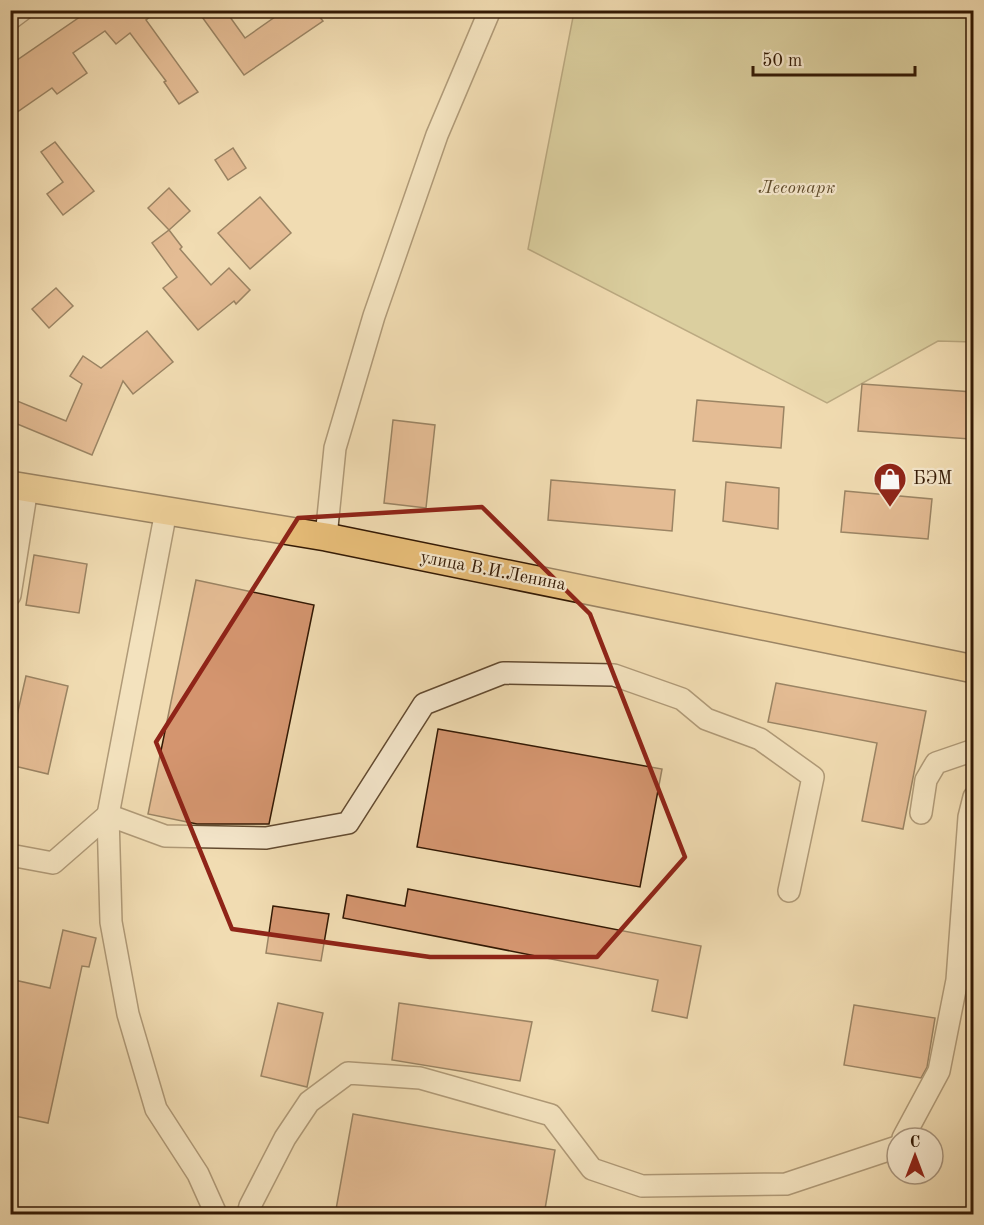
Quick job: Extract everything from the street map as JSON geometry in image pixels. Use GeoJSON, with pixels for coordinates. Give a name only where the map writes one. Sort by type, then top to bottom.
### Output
{"type":"FeatureCollection","features":[{"type":"Feature","properties":{"kind":"main road","name":"улица В.И.Ленина"},"geometry":{"type":"LineString","coordinates":[[19,487],[326,537],[974,669]]}},
{"type":"Feature","properties":{"kind":"street"},"geometry":{"type":"LineString","coordinates":[[10,19],[22,10]]}},
{"type":"Feature","properties":{"kind":"street"},"geometry":{"type":"LineString","coordinates":[[326,537],[335,448],[374,316],[437,135],[490,10]]}},
{"type":"Feature","properties":{"kind":"street"},"geometry":{"type":"LineString","coordinates":[[10,595],[19,487]]}},
{"type":"Feature","properties":{"kind":"street"},"geometry":{"type":"LineString","coordinates":[[166,511],[108,815],[111,922],[128,1014],[156,1109],[198,1174],[216,1215]]}},
{"type":"Feature","properties":{"kind":"street"},"geometry":{"type":"LineString","coordinates":[[108,815],[165,836],[266,838],[348,823],[424,704],[503,673],[614,675],[682,699],[706,719],[760,739],[813,777],[789,891]]}},
{"type":"Feature","properties":{"kind":"street"},"geometry":{"type":"LineString","coordinates":[[921,813],[926,780],[936,763],[974,750]]}},
{"type":"Feature","properties":{"kind":"street"},"geometry":{"type":"LineString","coordinates":[[909,1126],[939,1071],[957,980],[969,817],[974,797]]}},
{"type":"Feature","properties":{"kind":"street"},"geometry":{"type":"LineString","coordinates":[[10,855],[53,863],[108,815]]}},
{"type":"Feature","properties":{"kind":"street"},"geometry":{"type":"LineString","coordinates":[[248,1215],[250,1206],[285,1138],[309,1102],[348,1073],[420,1078],[551,1115],[592,1169],[642,1186],[786,1184],[885,1151]]}},
{"type":"Feature","properties":{"kind":"highlighted area"},"geometry":{"type":"Polygon","coordinates":[[[482,507],[590,614],[685,857],[597,957],[430,957],[232,929],[156,742],[298,518],[482,507]]]}},
{"type":"Feature","properties":{"kind":"green space","name":"Лесопарк"},"geometry":{"type":"Polygon","coordinates":[[[571,11],[973,11],[973,342],[938,341],[827,403],[528,249],[574,12],[571,11]]]}},
{"type":"Feature","properties":{"kind":"building"},"geometry":{"type":"Polygon","coordinates":[[[90,10],[159,10],[146,20],[198,92],[179,104],[164,82],[166,81],[130,33],[116,44],[105,31],[73,53],[87,73],[57,94],[52,88],[10,117],[10,65],[90,10]]]}},
{"type":"Feature","properties":{"kind":"building"},"geometry":{"type":"Polygon","coordinates":[[[197,10],[225,10],[245,38],[285,10],[314,10],[323,21],[244,75],[197,10]]]}},
{"type":"Feature","properties":{"kind":"building"},"geometry":{"type":"Polygon","coordinates":[[[55,142],[94,191],[63,215],[47,194],[63,182],[41,152],[55,142]]]}},
{"type":"Feature","properties":{"kind":"building"},"geometry":{"type":"Polygon","coordinates":[[[233,148],[246,168],[228,180],[215,160],[233,148]]]}},
{"type":"Feature","properties":{"kind":"building"},"geometry":{"type":"Polygon","coordinates":[[[169,188],[190,211],[169,230],[148,208],[169,188]]]}},
{"type":"Feature","properties":{"kind":"building"},"geometry":{"type":"Polygon","coordinates":[[[260,197],[291,233],[250,269],[218,233],[260,197]]]}},
{"type":"Feature","properties":{"kind":"building"},"geometry":{"type":"Polygon","coordinates":[[[169,230],[182,247],[180,249],[211,285],[229,268],[250,290],[236,304],[234,301],[198,330],[163,288],[177,277],[152,243],[169,230]]]}},
{"type":"Feature","properties":{"kind":"building"},"geometry":{"type":"Polygon","coordinates":[[[56,288],[73,306],[49,328],[32,309],[56,288]]]}},
{"type":"Feature","properties":{"kind":"building"},"geometry":{"type":"Polygon","coordinates":[[[147,331],[173,362],[133,394],[123,381],[92,455],[10,421],[10,398],[66,421],[82,384],[70,376],[83,356],[101,368],[147,331]]]}},
{"type":"Feature","properties":{"kind":"building"},"geometry":{"type":"Polygon","coordinates":[[[862,384],[973,392],[970,439],[858,431],[862,384]]]}},
{"type":"Feature","properties":{"kind":"building"},"geometry":{"type":"Polygon","coordinates":[[[697,400],[784,407],[781,448],[693,441],[697,400]]]}},
{"type":"Feature","properties":{"kind":"building"},"geometry":{"type":"Polygon","coordinates":[[[393,420],[435,425],[426,508],[384,503],[393,420]]]}},
{"type":"Feature","properties":{"kind":"building"},"geometry":{"type":"Polygon","coordinates":[[[551,480],[675,490],[672,531],[548,520],[551,480]]]}},
{"type":"Feature","properties":{"kind":"building"},"geometry":{"type":"Polygon","coordinates":[[[726,482],[779,488],[778,529],[723,521],[726,482]]]}},
{"type":"Feature","properties":{"kind":"building"},"geometry":{"type":"Polygon","coordinates":[[[845,491],[932,499],[928,539],[841,532],[845,491]]]}},
{"type":"Feature","properties":{"kind":"building"},"geometry":{"type":"Polygon","coordinates":[[[34,555],[87,564],[79,613],[26,605],[34,555]]]}},
{"type":"Feature","properties":{"kind":"building"},"geometry":{"type":"Polygon","coordinates":[[[196,580],[314,605],[269,824],[197,824],[148,814],[196,580]]]}},
{"type":"Feature","properties":{"kind":"building"},"geometry":{"type":"Polygon","coordinates":[[[26,676],[68,686],[48,774],[10,765],[10,746],[26,676]]]}},
{"type":"Feature","properties":{"kind":"building"},"geometry":{"type":"Polygon","coordinates":[[[776,683],[926,711],[903,829],[862,821],[877,743],[768,722],[776,683]]]}},
{"type":"Feature","properties":{"kind":"building"},"geometry":{"type":"Polygon","coordinates":[[[438,729],[662,769],[640,887],[417,847],[438,729]]]}},
{"type":"Feature","properties":{"kind":"building"},"geometry":{"type":"Polygon","coordinates":[[[408,889],[701,946],[687,1018],[652,1011],[658,980],[343,918],[347,895],[405,906],[408,889]]]}},
{"type":"Feature","properties":{"kind":"building"},"geometry":{"type":"Polygon","coordinates":[[[273,906],[329,914],[321,961],[266,953],[273,906]]]}},
{"type":"Feature","properties":{"kind":"building"},"geometry":{"type":"Polygon","coordinates":[[[63,930],[96,938],[89,967],[82,966],[48,1123],[10,1115],[10,979],[50,988],[63,930]]]}},
{"type":"Feature","properties":{"kind":"building"},"geometry":{"type":"Polygon","coordinates":[[[278,1003],[323,1013],[307,1087],[261,1076],[278,1003]]]}},
{"type":"Feature","properties":{"kind":"building"},"geometry":{"type":"Polygon","coordinates":[[[399,1003],[532,1022],[520,1081],[392,1060],[399,1003]]]}},
{"type":"Feature","properties":{"kind":"building"},"geometry":{"type":"Polygon","coordinates":[[[854,1005],[935,1018],[927,1067],[921,1078],[844,1065],[854,1005]]]}},
{"type":"Feature","properties":{"kind":"building"},"geometry":{"type":"Polygon","coordinates":[[[353,1114],[555,1150],[544,1215],[335,1215],[353,1114]]]}},
{"type":"Feature","properties":{"kind":"place","name":"БЭМ"},"geometry":{"type":"Point","coordinates":[890,508]}}]}
